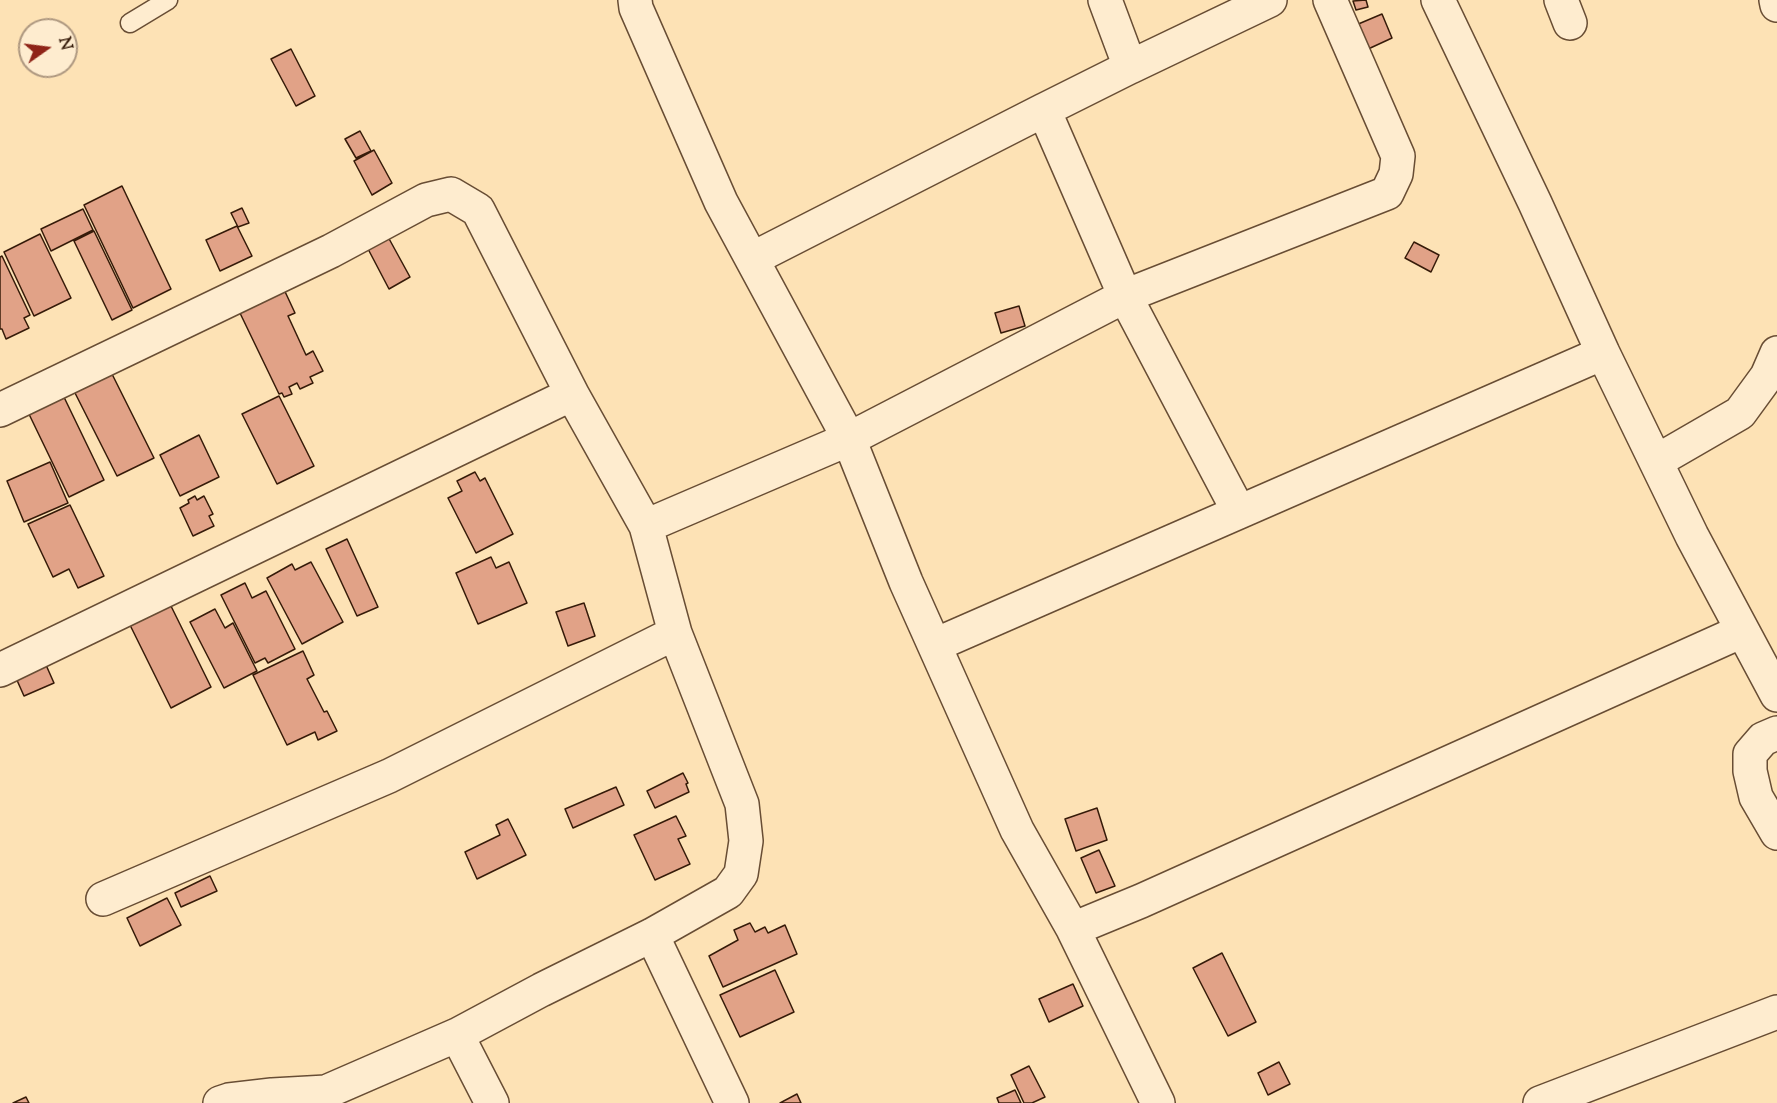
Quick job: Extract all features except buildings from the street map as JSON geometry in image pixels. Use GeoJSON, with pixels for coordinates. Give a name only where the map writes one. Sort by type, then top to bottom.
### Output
{"type":"FeatureCollection","features":[{"type":"Feature","properties":{"kind":"street"},"geometry":{"type":"LineString","coordinates":[[635,0],[636,8],[721,202],[849,439],[906,582],[1017,830],[1073,929],[1158,1103]]}},
{"type":"Feature","properties":{"kind":"street"},"geometry":{"type":"LineString","coordinates":[[1105,0],[1130,68]]}},
{"type":"Feature","properties":{"kind":"street"},"geometry":{"type":"LineString","coordinates":[[752,259],[1044,110],[1270,0]]}},
{"type":"Feature","properties":{"kind":"street"},"geometry":{"type":"LineString","coordinates":[[646,526],[849,439],[1125,296],[1387,193],[1396,174],[1398,156],[1330,0]]}},
{"type":"Feature","properties":{"kind":"street"},"geometry":{"type":"LineString","coordinates":[[1438,0],[1535,203],[1603,353],[1692,536],[1777,695]]}},
{"type":"Feature","properties":{"kind":"street"},"geometry":{"type":"LineString","coordinates":[[1776,0],[1777,5]]}},
{"type":"Feature","properties":{"kind":"street"},"geometry":{"type":"LineString","coordinates":[[1044,110],[1125,296],[1239,512]]}},
{"type":"Feature","properties":{"kind":"street"},"geometry":{"type":"LineString","coordinates":[[0,410],[331,251],[426,200],[451,194],[478,210],[572,394],[646,526],[675,633],[742,804],[746,841],[741,874],[729,892],[652,935],[457,1035],[321,1097],[261,1096],[219,1103]]}},
{"type":"Feature","properties":{"kind":"street"},"geometry":{"type":"LineString","coordinates":[[935,645],[1603,353]]}},
{"type":"Feature","properties":{"kind":"street"},"geometry":{"type":"LineString","coordinates":[[1657,461],[1740,413],[1767,376],[1777,353]]}},
{"type":"Feature","properties":{"kind":"street"},"geometry":{"type":"LineString","coordinates":[[0,670],[572,394]]}},
{"type":"Feature","properties":{"kind":"street"},"geometry":{"type":"LineString","coordinates":[[1073,929],[1141,901],[1742,632]]}},
{"type":"Feature","properties":{"kind":"street"},"geometry":{"type":"LineString","coordinates":[[103,899],[389,776],[675,633]]}},
{"type":"Feature","properties":{"kind":"street"},"geometry":{"type":"LineString","coordinates":[[1777,733],[1763,739],[1750,754],[1750,771],[1756,796],[1777,833]]}},
{"type":"Feature","properties":{"kind":"street"},"geometry":{"type":"LineString","coordinates":[[652,935],[732,1103]]}},
{"type":"Feature","properties":{"kind":"street"},"geometry":{"type":"LineString","coordinates":[[1540,1103],[1777,1012]]}},
{"type":"Feature","properties":{"kind":"street"},"geometry":{"type":"LineString","coordinates":[[457,1035],[492,1103]]}},
{"type":"Feature","properties":{"kind":"lane"},"geometry":{"type":"LineString","coordinates":[[130,23],[168,0]]}}]}
